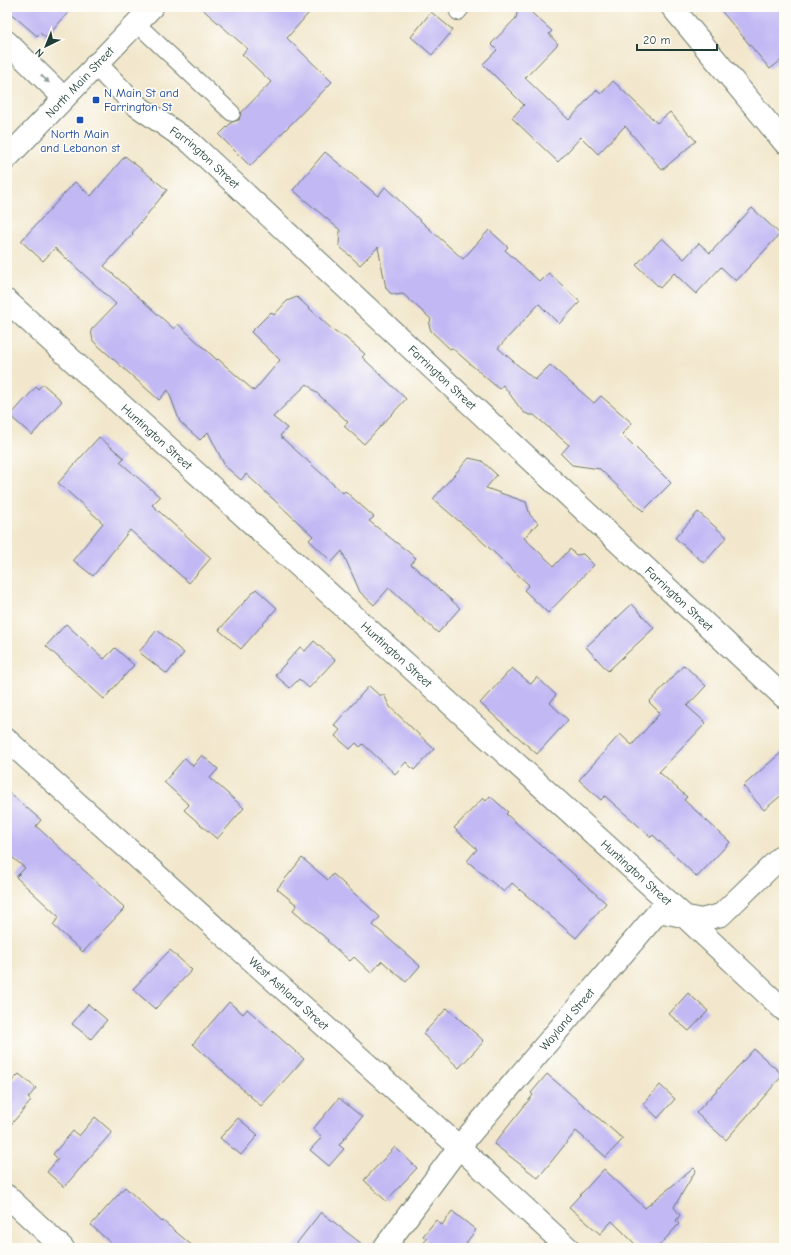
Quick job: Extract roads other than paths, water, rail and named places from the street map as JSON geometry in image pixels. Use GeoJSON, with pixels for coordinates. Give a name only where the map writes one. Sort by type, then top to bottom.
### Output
{"type":"FeatureCollection","features":[{"type":"Feature","properties":{"kind":"street","name":"North Main Street"},"geometry":{"type":"LineString","coordinates":[[7,158],[152,7]]}},
{"type":"Feature","properties":{"kind":"street"},"geometry":{"type":"LineString","coordinates":[[672,7],[784,142]]}},
{"type":"Feature","properties":{"kind":"street"},"geometry":{"type":"LineString","coordinates":[[7,42],[64,98]]}},
{"type":"Feature","properties":{"kind":"street","name":"Farrington Street"},"geometry":{"type":"LineString","coordinates":[[96,64],[133,103],[191,143],[784,697]]}},
{"type":"Feature","properties":{"kind":"street","name":"Huntington Street"},"geometry":{"type":"LineString","coordinates":[[7,301],[683,915],[784,1010]]}},
{"type":"Feature","properties":{"kind":"street","name":"West Ashland Street"},"geometry":{"type":"LineString","coordinates":[[7,740],[459,1147],[568,1248]]}},
{"type":"Feature","properties":{"kind":"street","name":"Wayland Street"},"geometry":{"type":"LineString","coordinates":[[384,1248],[459,1147],[659,911],[701,920],[721,915],[784,854]]}},
{"type":"Feature","properties":{"kind":"street"},"geometry":{"type":"LineString","coordinates":[[7,1196],[64,1248]]}},
{"type":"Feature","properties":{"kind":"lane"},"geometry":{"type":"LineString","coordinates":[[136,23],[232,113]]}},
{"type":"Feature","properties":{"kind":"place","name":"N Main St and Farrington St"},"geometry":{"type":"Point","coordinates":[96,100]}},
{"type":"Feature","properties":{"kind":"place","name":"North Main and Lebanon st"},"geometry":{"type":"Point","coordinates":[80,120]}}]}
